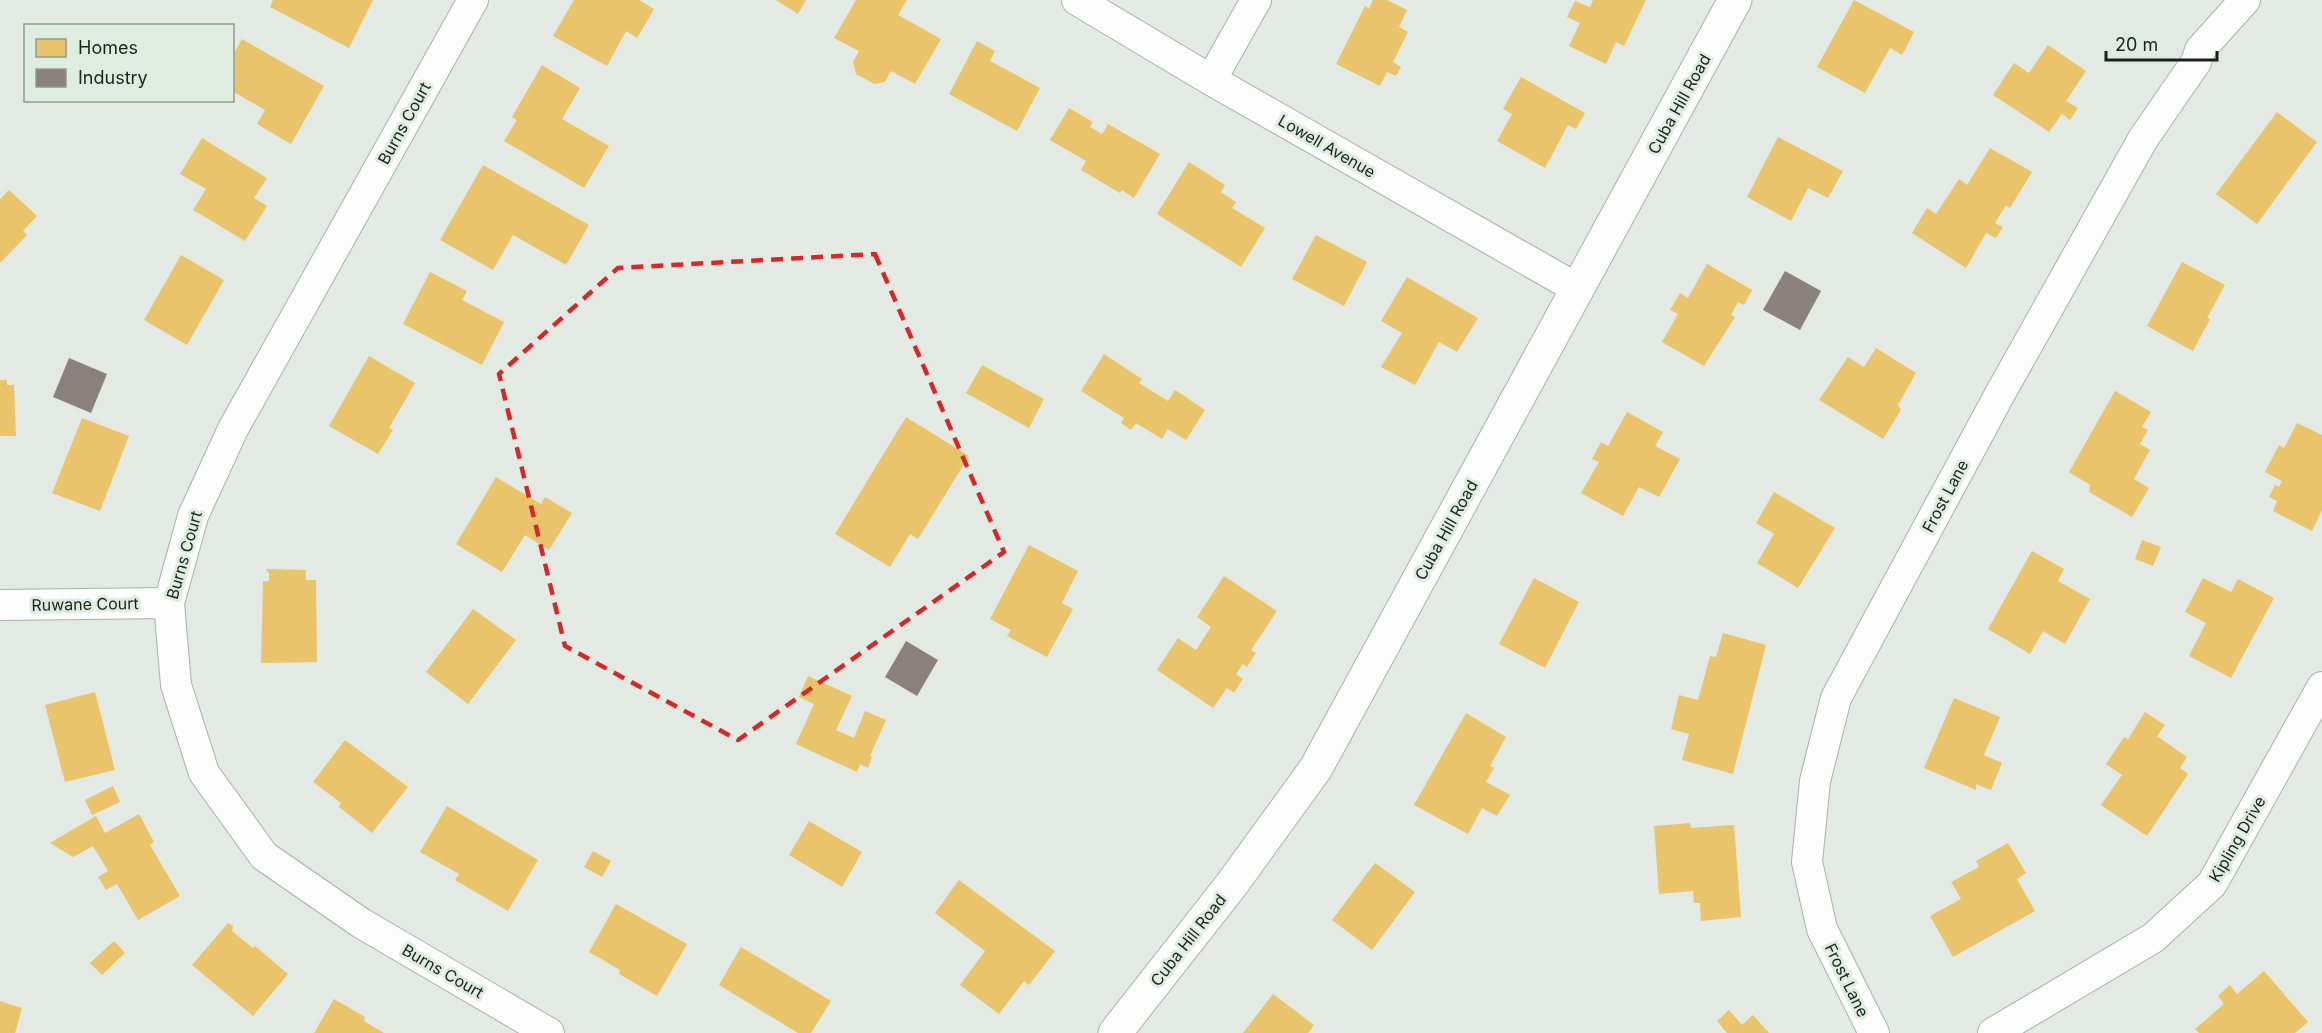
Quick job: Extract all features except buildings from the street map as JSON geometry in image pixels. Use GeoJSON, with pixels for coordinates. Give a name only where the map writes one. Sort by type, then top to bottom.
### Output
{"type":"FeatureCollection","features":[{"type":"Feature","properties":{"kind":"main road","name":"Cuba Hill Road"},"geometry":{"type":"LineString","coordinates":[[1114,1033],[1232,884],[1316,768],[1735,0]]}},
{"type":"Feature","properties":{"kind":"street","name":"Burns Court"},"geometry":{"type":"LineString","coordinates":[[473,0],[233,429],[193,516],[169,603],[176,685],[204,773],[264,856],[361,923],[549,1033]]}},
{"type":"Feature","properties":{"kind":"street","name":"Lowell Avenue"},"geometry":{"type":"LineString","coordinates":[[1077,0],[1211,80],[1578,289]]}},
{"type":"Feature","properties":{"kind":"street"},"geometry":{"type":"LineString","coordinates":[[1211,80],[1256,0]]}},
{"type":"Feature","properties":{"kind":"street","name":"Frost Lane"},"geometry":{"type":"LineString","coordinates":[[1874,1033],[1822,929],[1807,862],[1815,781],[1836,698],[2001,392],[2143,140],[2196,62],[2200,50],[2245,0]]}},
{"type":"Feature","properties":{"kind":"street","name":"Ruwane Court"},"geometry":{"type":"LineString","coordinates":[[0,605],[169,603]]}},
{"type":"Feature","properties":{"kind":"street","name":"Kipling Drive"},"geometry":{"type":"LineString","coordinates":[[1993,1033],[2153,938],[2212,884],[2320,694]]}},
{"type":"Feature","properties":{"kind":"highlighted area"},"geometry":{"type":"Polygon","coordinates":[[[875,254],[1004,552],[738,740],[565,646],[499,374],[618,268],[875,254]]]}}]}
